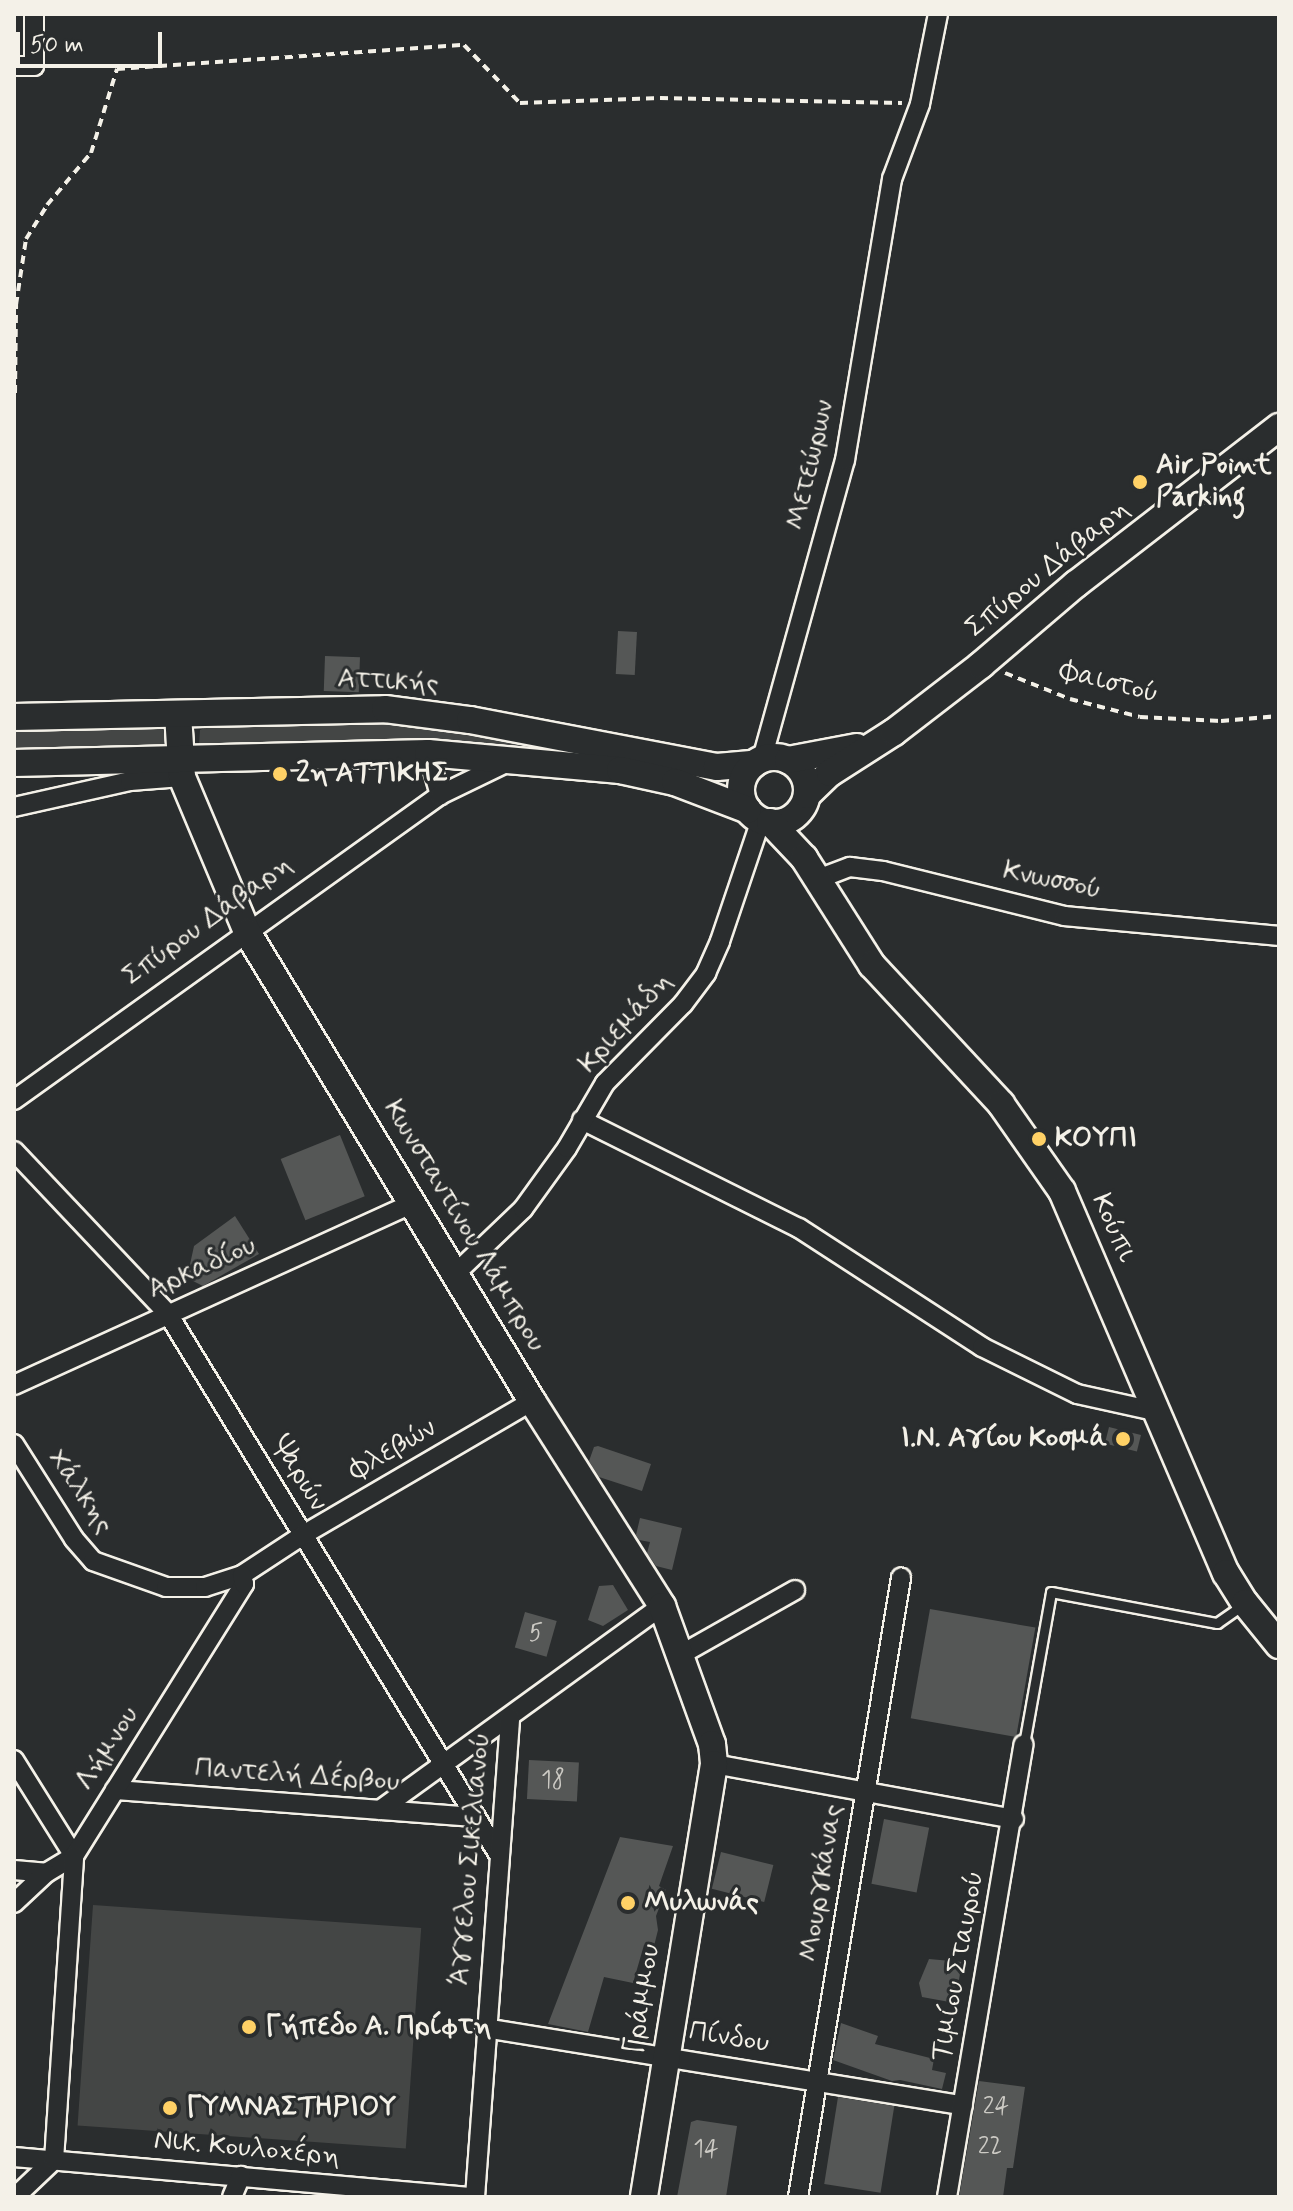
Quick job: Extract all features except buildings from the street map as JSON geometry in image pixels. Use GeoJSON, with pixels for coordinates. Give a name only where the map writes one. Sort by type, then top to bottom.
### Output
{"type":"FeatureCollection","features":[{"type":"Feature","properties":{"kind":"main road","name":"Σπύρου Δάβαρη"},"geometry":{"type":"LineString","coordinates":[[805,800],[830,773],[894,732],[981,665],[1076,584],[1279,427]]}},
{"type":"Feature","properties":{"kind":"main road","name":"Αττικής"},"geometry":{"type":"LineString","coordinates":[[14,717],[385,709],[470,720],[717,767],[758,761]]}},
{"type":"Feature","properties":{"kind":"main road","name":"Κωνσταντίνου Λάμπρου"},"geometry":{"type":"LineString","coordinates":[[178,714],[181,768],[247,932],[532,1401],[662,1606],[682,1654],[712,1744],[714,1764]]}},
{"type":"Feature","properties":{"kind":"main road","name":"Σπύρου Δάβαρη"},"geometry":{"type":"LineString","coordinates":[[788,760],[864,745],[894,732]]}},
{"type":"Feature","properties":{"kind":"main road"},"geometry":{"type":"LineString","coordinates":[[14,763],[181,768],[428,753],[620,770],[675,782],[760,817],[792,842],[818,879]]}},
{"type":"Feature","properties":{"kind":"main road"},"geometry":{"type":"LineString","coordinates":[[760,817],[741,786],[758,761],[775,757],[788,760],[803,775],[805,838],[818,879]]}},
{"type":"Feature","properties":{"kind":"main road"},"geometry":{"type":"LineString","coordinates":[[760,817],[789,819],[805,800]]}},
{"type":"Feature","properties":{"kind":"main road","name":"Κούπι"},"geometry":{"type":"LineString","coordinates":[[818,879],[872,965],[1001,1104],[1055,1181],[1080,1227],[1154,1411],[1226,1573],[1245,1603],[1279,1645]]}},
{"type":"Feature","properties":{"kind":"main road","name":"Γράμμου"},"geometry":{"type":"LineString","coordinates":[[644,2197],[714,1764]]}},
{"type":"Feature","properties":{"kind":"street"},"geometry":{"type":"LineString","coordinates":[[14,66],[34,66],[34,14]]}},
{"type":"Feature","properties":{"kind":"street","name":"Μετεώρων"},"geometry":{"type":"LineString","coordinates":[[758,761],[845,460],[892,179],[920,104],[938,14]]}},
{"type":"Feature","properties":{"kind":"street"},"geometry":{"type":"LineString","coordinates":[[428,753],[440,795]]}},
{"type":"Feature","properties":{"kind":"street","name":"Σπύρου Δάβαρη"},"geometry":{"type":"LineString","coordinates":[[14,1100],[440,795],[515,759]]}},
{"type":"Feature","properties":{"kind":"street"},"geometry":{"type":"LineString","coordinates":[[14,807],[181,768]]}},
{"type":"Feature","properties":{"kind":"street","name":"Κριεμάδη"},"geometry":{"type":"LineString","coordinates":[[456,1273],[523,1209],[567,1148],[605,1083],[683,1004],[706,973],[720,941],[760,817]]}},
{"type":"Feature","properties":{"kind":"street","name":"Κνωσσού"},"geometry":{"type":"LineString","coordinates":[[818,879],[850,867],[1065,916],[1279,936]]}},
{"type":"Feature","properties":{"kind":"street"},"geometry":{"type":"LineString","coordinates":[[582,1120],[799,1228],[982,1347],[1077,1394],[1154,1411]]}},
{"type":"Feature","properties":{"kind":"street","name":"Ψαρών"},"geometry":{"type":"LineString","coordinates":[[14,1151],[168,1314],[499,1855]]}},
{"type":"Feature","properties":{"kind":"street","name":"Αρκαδίου"},"geometry":{"type":"LineString","coordinates":[[14,1385],[414,1203]]}},
{"type":"Feature","properties":{"kind":"street","name":"Φλεβών"},"geometry":{"type":"LineString","coordinates":[[242,1575],[303,1535],[532,1401]]}},
{"type":"Feature","properties":{"kind":"street","name":"Χάλκης"},"geometry":{"type":"LineString","coordinates":[[14,1444],[74,1539],[93,1561],[166,1587],[205,1587],[242,1575]]}},
{"type":"Feature","properties":{"kind":"street","name":"Λήμνου"},"geometry":{"type":"LineString","coordinates":[[14,1760],[74,1856],[244,1584],[242,1575]]}},
{"type":"Feature","properties":{"kind":"street","name":"Μουργκάνας"},"geometry":{"type":"LineString","coordinates":[[798,2197],[901,1578]]}},
{"type":"Feature","properties":{"kind":"street"},"geometry":{"type":"LineString","coordinates":[[682,1654],[795,1590]]}},
{"type":"Feature","properties":{"kind":"street"},"geometry":{"type":"LineString","coordinates":[[380,1810],[662,1606]]}},
{"type":"Feature","properties":{"kind":"street","name":"Άγγελου Σικελιανού"},"geometry":{"type":"LineString","coordinates":[[475,2197],[510,1717]]}},
{"type":"Feature","properties":{"kind":"street","name":"Τιμίου Σταυρού"},"geometry":{"type":"LineString","coordinates":[[947,2197],[1014,1819],[1024,1744]]}},
{"type":"Feature","properties":{"kind":"street"},"geometry":{"type":"LineString","coordinates":[[714,1764],[864,1794],[1014,1819]]}},
{"type":"Feature","properties":{"kind":"street","name":"Παντελή Δέρβου"},"geometry":{"type":"LineString","coordinates":[[115,1790],[475,1817]]}},
{"type":"Feature","properties":{"kind":"street"},"geometry":{"type":"LineString","coordinates":[[14,1903],[46,1873],[74,1856]]}},
{"type":"Feature","properties":{"kind":"street"},"geometry":{"type":"LineString","coordinates":[[15,2197],[54,2160],[74,1856]]}},
{"type":"Feature","properties":{"kind":"street"},"geometry":{"type":"LineString","coordinates":[[14,1870],[46,1873]]}},
{"type":"Feature","properties":{"kind":"street","name":"Πίνδου"},"geometry":{"type":"LineString","coordinates":[[485,2028],[963,2105]]}},
{"type":"Feature","properties":{"kind":"street","name":"Νικ. Κουλοχέρη"},"geometry":{"type":"LineString","coordinates":[[14,2157],[241,2176],[288,2189],[475,2197]]}},
{"type":"Feature","properties":{"kind":"street"},"geometry":{"type":"LineString","coordinates":[[232,2197],[241,2176]]}},
{"type":"Feature","properties":{"kind":"lane"},"geometry":{"type":"LineString","coordinates":[[1024,1744],[1051,1592],[1217,1623],[1245,1603]]}},
{"type":"Feature","properties":{"kind":"path"},"geometry":{"type":"LineString","coordinates":[[15,393],[16,305],[26,239],[47,205],[91,153],[117,69],[464,45],[520,103],[676,98],[851,99],[920,104]]}},
{"type":"Feature","properties":{"kind":"path","name":"Φαιστού"},"geometry":{"type":"LineString","coordinates":[[981,665],[1070,699],[1140,717],[1221,721],[1279,716]]}},
{"type":"Feature","properties":{"kind":"shaded area"},"geometry":{"type":"Polygon","coordinates":[[[404,722],[682,770],[724,780],[725,791],[199,746],[200,730],[211,725],[404,722]]]}},
{"type":"Feature","properties":{"kind":"shaded area"},"geometry":{"type":"Polygon","coordinates":[[[161,725],[166,738],[163,748],[14,755],[14,727],[161,725]]]}},
{"type":"Feature","properties":{"kind":"shaded area","name":"Γήπεδο Α. Πρίφτη"},"geometry":{"type":"Polygon","coordinates":[[[93,1905],[421,1928],[406,2148],[78,2125],[93,1905]]]}},
{"type":"Feature","properties":{"kind":"place","name":"Air Point Parking"},"geometry":{"type":"Point","coordinates":[1140,482]}},
{"type":"Feature","properties":{"kind":"place","name":"2η ΑΤΤΙΚΗΣ"},"geometry":{"type":"Point","coordinates":[280,774]}},
{"type":"Feature","properties":{"kind":"place","name":"ΚΟΥΠΙ"},"geometry":{"type":"Point","coordinates":[1039,1139]}},
{"type":"Feature","properties":{"kind":"place","name":"Ι.Ν. Αγίου Κοσμά"},"geometry":{"type":"Point","coordinates":[1123,1439]}},
{"type":"Feature","properties":{"kind":"place","name":"Μυλωνάς"},"geometry":{"type":"Point","coordinates":[628,1903]}},
{"type":"Feature","properties":{"kind":"place","name":"Γήπεδο Α. Πρίφτη"},"geometry":{"type":"Point","coordinates":[249,2027]}},
{"type":"Feature","properties":{"kind":"place","name":"ΓΥΜΝΑΣΤΗΡΙΟΥ"},"geometry":{"type":"Point","coordinates":[170,2108]}}]}
